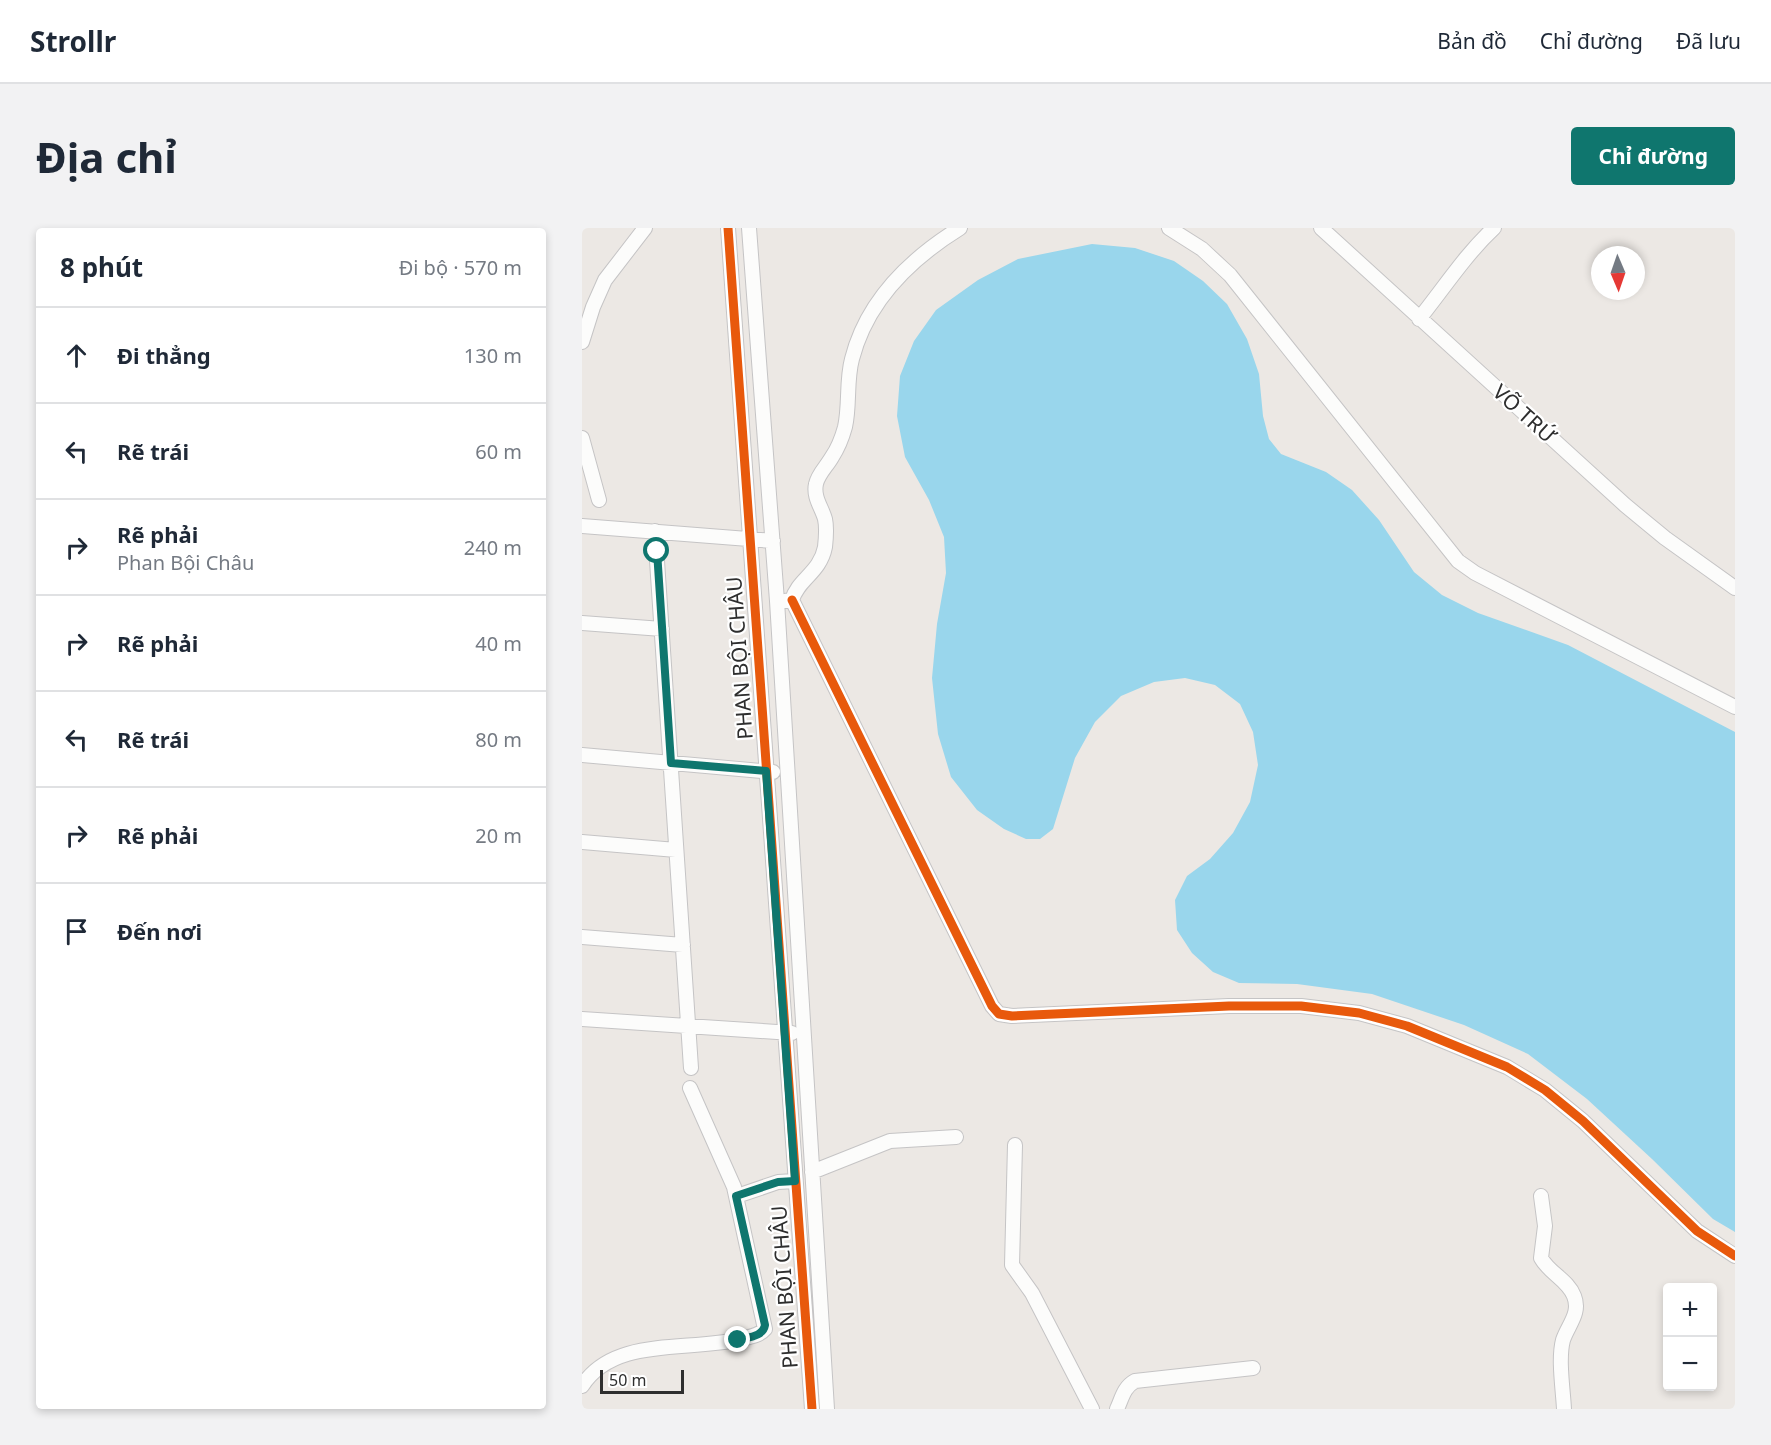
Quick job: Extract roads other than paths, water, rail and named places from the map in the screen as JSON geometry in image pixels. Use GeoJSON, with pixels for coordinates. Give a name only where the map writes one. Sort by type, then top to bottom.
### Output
{"type":"FeatureCollection","features":[{"type":"Feature","properties":{"kind":"street"},"geometry":{"type":"LineString","coordinates":[[582,342],[593,307],[605,280],[645,228]]}},
{"type":"Feature","properties":{"kind":"street","name":"PHAN BỘI CHÂU"},"geometry":{"type":"LineString","coordinates":[[728,228],[812,1409]]}},
{"type":"Feature","properties":{"kind":"street","name":"PHAN BỘI CHÂU"},"geometry":{"type":"LineString","coordinates":[[748,228],[773,540],[827,1409]]}},
{"type":"Feature","properties":{"kind":"street"},"geometry":{"type":"LineString","coordinates":[[960,228],[933,245],[906,268],[883,294],[864,327],[852,360],[843,434],[816,484],[815,495],[825,520],[825,548],[821,560],[794,592],[792,600],[992,1006],[999,1014],[1012,1016],[1229,1006],[1301,1006],[1359,1013],[1407,1026],[1508,1067],[1545,1090],[1583,1121],[1697,1231],[1735,1256]]}},
{"type":"Feature","properties":{"kind":"street"},"geometry":{"type":"LineString","coordinates":[[1169,228],[1202,249],[1230,274],[1458,561],[1475,573],[1735,706]]}},
{"type":"Feature","properties":{"kind":"street","name":"VÕ TRỨ"},"geometry":{"type":"LineString","coordinates":[[1321,228],[1625,505],[1723,582],[1735,588]]}},
{"type":"Feature","properties":{"kind":"street"},"geometry":{"type":"LineString","coordinates":[[1419,319],[1463,260],[1494,228]]}},
{"type":"Feature","properties":{"kind":"street"},"geometry":{"type":"LineString","coordinates":[[582,438],[599,500]]}},
{"type":"Feature","properties":{"kind":"street"},"geometry":{"type":"LineString","coordinates":[[582,526],[773,540]]}},
{"type":"Feature","properties":{"kind":"street"},"geometry":{"type":"LineString","coordinates":[[655,531],[691,1068]]}},
{"type":"Feature","properties":{"kind":"street"},"geometry":{"type":"LineString","coordinates":[[777,601],[792,600]]}},
{"type":"Feature","properties":{"kind":"street"},"geometry":{"type":"LineString","coordinates":[[582,622],[662,629]]}},
{"type":"Feature","properties":{"kind":"street"},"geometry":{"type":"LineString","coordinates":[[582,756],[788,773]]}},
{"type":"Feature","properties":{"kind":"street"},"geometry":{"type":"LineString","coordinates":[[582,842],[676,850]]}},
{"type":"Feature","properties":{"kind":"street"},"geometry":{"type":"LineString","coordinates":[[582,937],[683,945]]}},
{"type":"Feature","properties":{"kind":"street"},"geometry":{"type":"LineString","coordinates":[[582,1019],[803,1034]]}},
{"type":"Feature","properties":{"kind":"street"},"geometry":{"type":"LineString","coordinates":[[582,1384],[608,1360],[620,1355],[656,1349],[719,1344],[757,1335],[763,1331],[765,1325],[736,1196],[690,1089]]}},
{"type":"Feature","properties":{"kind":"street"},"geometry":{"type":"LineString","coordinates":[[812,1172],[890,1141],[956,1137]]}},
{"type":"Feature","properties":{"kind":"street"},"geometry":{"type":"LineString","coordinates":[[1015,1145],[1012,1265],[1032,1293],[1092,1409]]}},
{"type":"Feature","properties":{"kind":"street"},"geometry":{"type":"LineString","coordinates":[[736,1196],[778,1182],[795,1181]]}},
{"type":"Feature","properties":{"kind":"street"},"geometry":{"type":"LineString","coordinates":[[1541,1196],[1545,1226],[1541,1258],[1549,1270],[1571,1290],[1576,1303],[1574,1319],[1562,1343],[1564,1409]]}},
{"type":"Feature","properties":{"kind":"street"},"geometry":{"type":"LineString","coordinates":[[1117,1409],[1125,1390],[1135,1382],[1253,1368]]}},
{"type":"Feature","properties":{"kind":"water"},"geometry":{"type":"Polygon","coordinates":[[[1092,244],[1135,248],[1174,261],[1203,281],[1227,304],[1247,339],[1259,374],[1263,416],[1269,439],[1281,454],[1326,472],[1352,490],[1379,520],[1414,572],[1442,595],[1478,613],[1568,645],[1735,732],[1735,1232],[1713,1219],[1587,1099],[1528,1054],[1464,1025],[1372,994],[1297,984],[1239,983],[1213,972],[1192,953],[1177,930],[1175,900],[1187,876],[1210,859],[1233,833],[1250,802],[1258,765],[1253,732],[1240,704],[1215,685],[1185,678],[1154,682],[1121,696],[1095,722],[1075,758],[1053,829],[1040,839],[1026,839],[1004,829],[977,810],[951,777],[938,734],[932,678],[937,624],[946,573],[944,537],[929,500],[905,457],[897,416],[900,376],[914,341],[936,310],[978,280],[1018,259],[1092,244]]]}}]}
